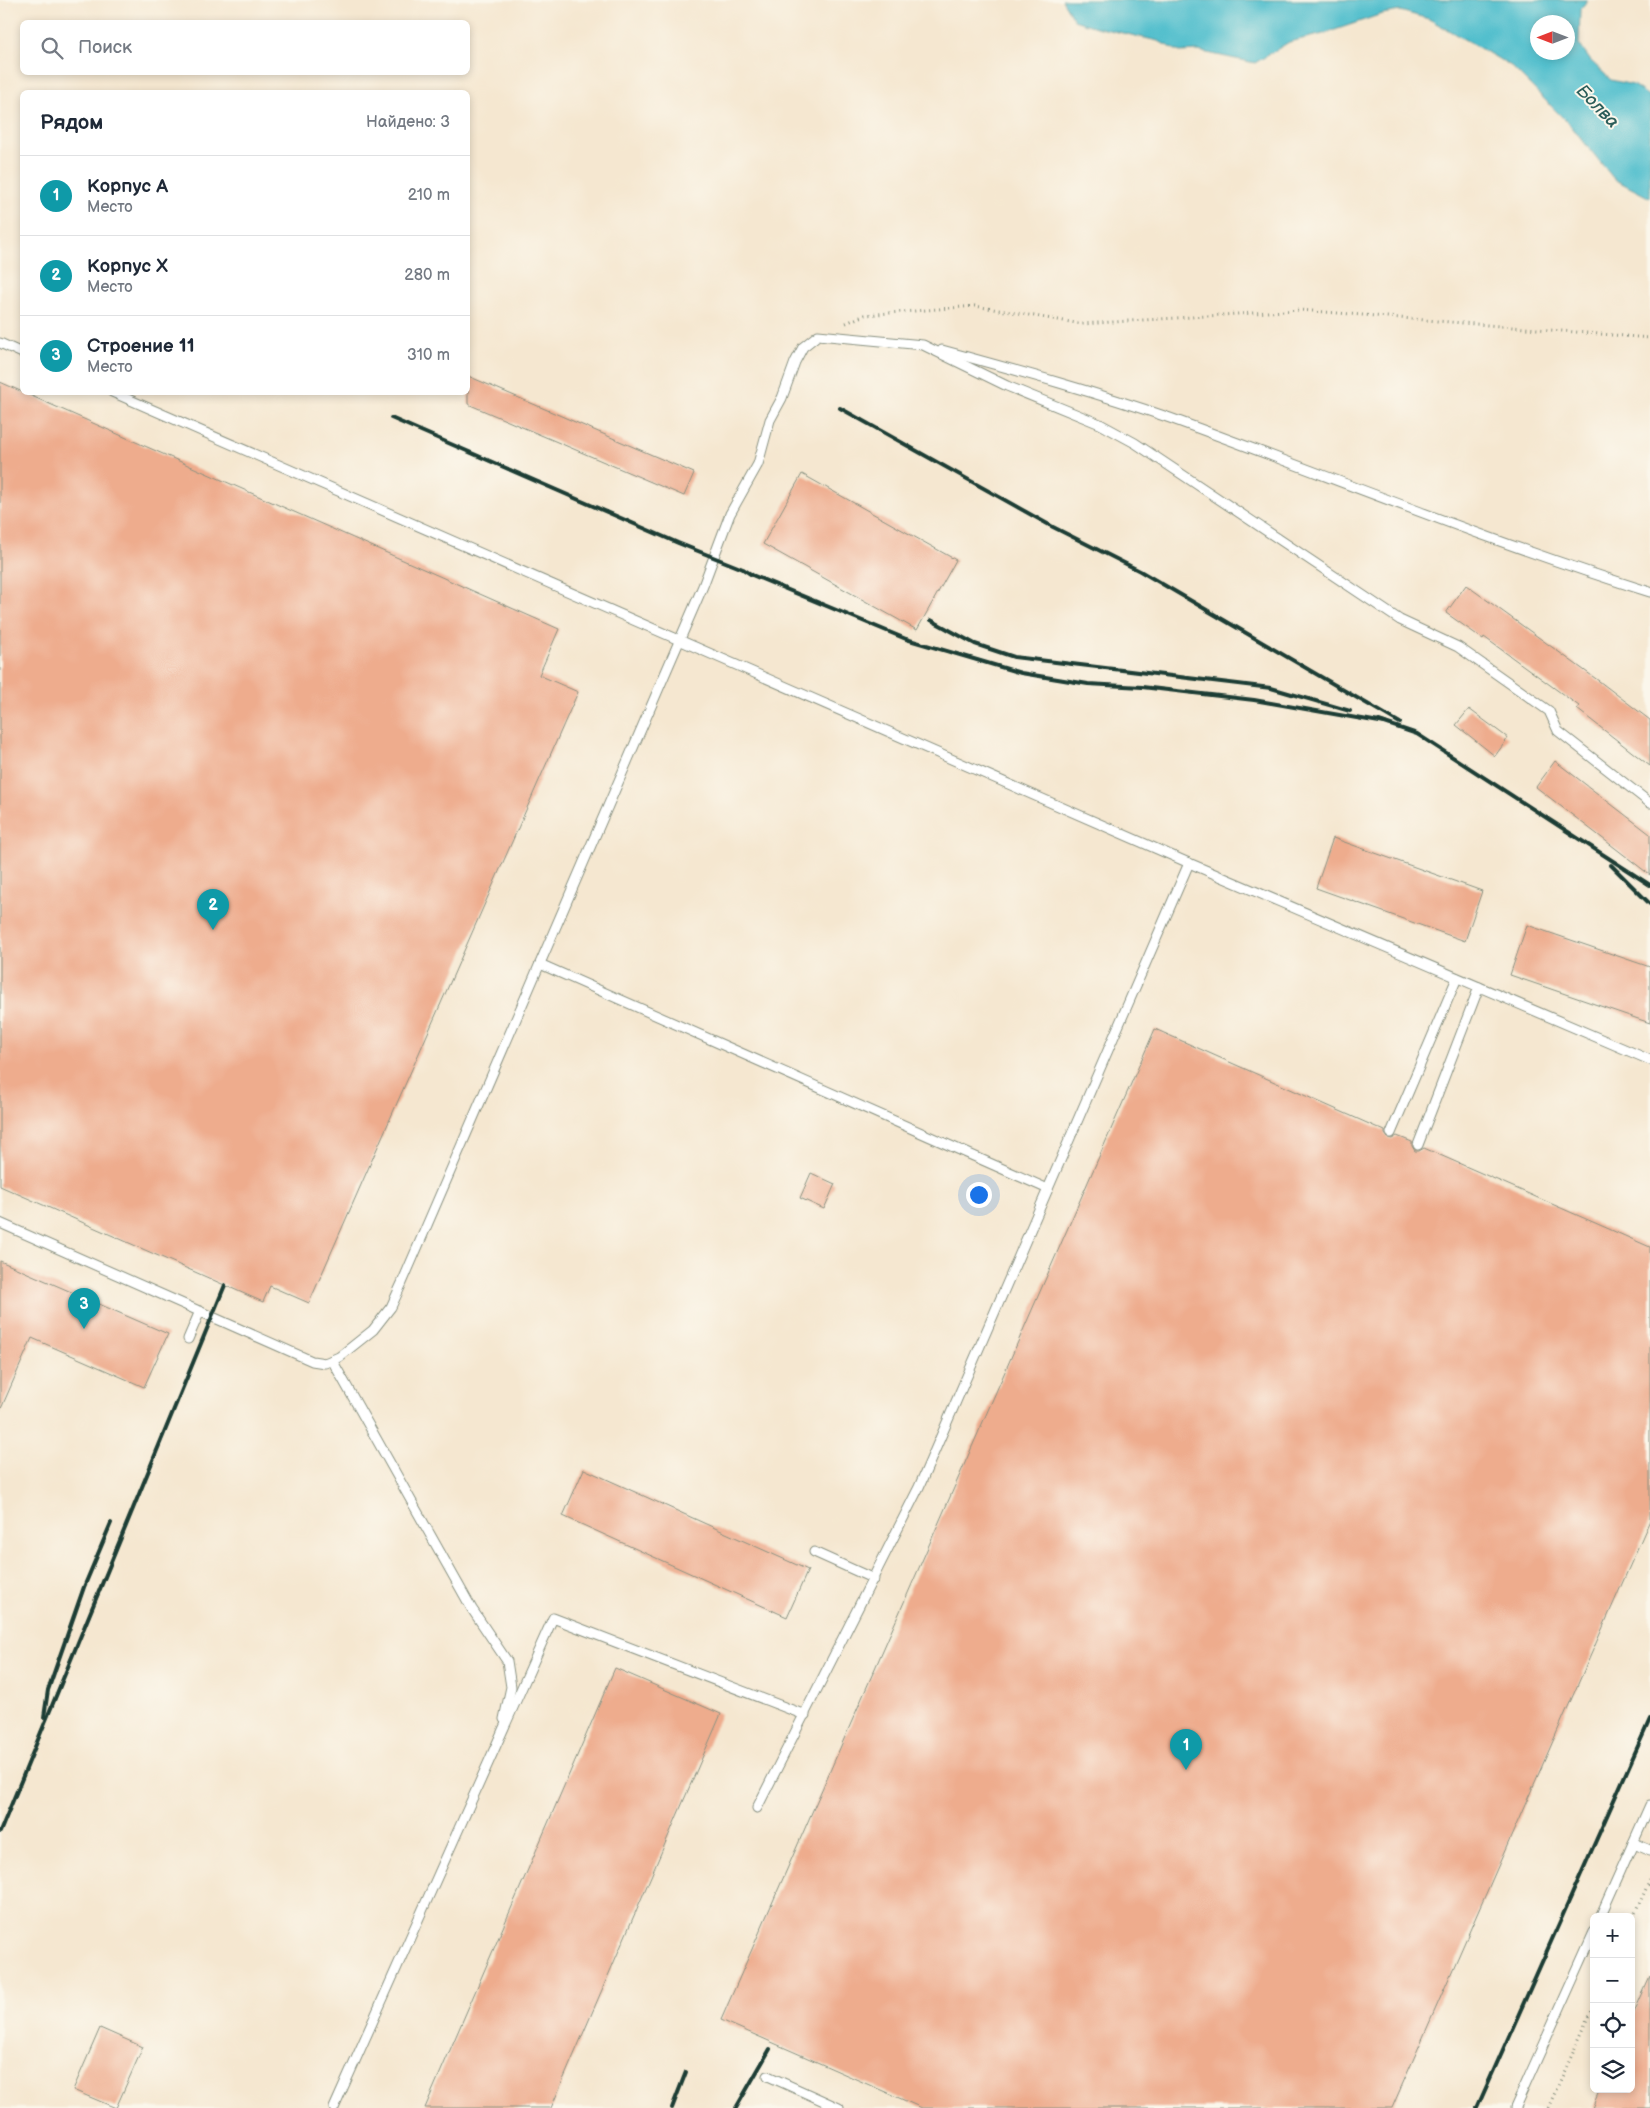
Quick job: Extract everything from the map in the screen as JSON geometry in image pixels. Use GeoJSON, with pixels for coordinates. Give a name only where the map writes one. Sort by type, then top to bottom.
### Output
{"type":"FeatureCollection","features":[{"type":"Feature","properties":{"kind":"lane"},"geometry":{"type":"LineString","coordinates":[[0,1223],[312,1361],[325,1363],[339,1357],[373,1330],[391,1307],[679,641],[730,514],[758,464],[770,420],[803,347],[818,335],[923,345],[1050,379],[1169,418],[1434,519],[1650,592]]}},
{"type":"Feature","properties":{"kind":"lane"},"geometry":{"type":"LineString","coordinates":[[0,343],[20,352]]}},
{"type":"Feature","properties":{"kind":"lane"},"geometry":{"type":"LineString","coordinates":[[923,345],[1007,386],[1100,424],[1128,439],[1400,620],[1458,647],[1549,711],[1558,731],[1650,803]]}},
{"type":"Feature","properties":{"kind":"lane"},"geometry":{"type":"LineString","coordinates":[[119,395],[1189,863],[1650,1060]]}},
{"type":"Feature","properties":{"kind":"lane"},"geometry":{"type":"LineString","coordinates":[[757,1808],[919,1488],[1189,863]]}},
{"type":"Feature","properties":{"kind":"lane"},"geometry":{"type":"LineString","coordinates":[[540,964],[1048,1189]]}},
{"type":"Feature","properties":{"kind":"lane"},"geometry":{"type":"LineString","coordinates":[[1391,1133],[1457,978]]}},
{"type":"Feature","properties":{"kind":"lane"},"geometry":{"type":"LineString","coordinates":[[1418,1145],[1479,987]]}},
{"type":"Feature","properties":{"kind":"lane"},"geometry":{"type":"LineString","coordinates":[[188,1339],[200,1311]]}},
{"type":"Feature","properties":{"kind":"lane"},"geometry":{"type":"LineString","coordinates":[[332,1360],[472,1609],[507,1661],[511,1687],[502,1734]]}},
{"type":"Feature","properties":{"kind":"lane"},"geometry":{"type":"LineString","coordinates":[[814,1552],[874,1579]]}},
{"type":"Feature","properties":{"kind":"lane"},"geometry":{"type":"LineString","coordinates":[[334,2108],[553,1618],[805,1715]]}},
{"type":"Feature","properties":{"kind":"lane"},"geometry":{"type":"LineString","coordinates":[[1602,1913],[1650,1805]]}},
{"type":"Feature","properties":{"kind":"lane"},"geometry":{"type":"LineString","coordinates":[[1633,1843],[1650,1850]]}},
{"type":"Feature","properties":{"kind":"lane"},"geometry":{"type":"LineString","coordinates":[[1515,2108],[1590,1941]]}},
{"type":"Feature","properties":{"kind":"lane"},"geometry":{"type":"LineString","coordinates":[[768,2076],[839,2108]]}},
{"type":"Feature","properties":{"kind":"path"},"geometry":{"type":"LineString","coordinates":[[842,325],[865,315],[975,306],[1082,324],[1300,310],[1650,338]]}},
{"type":"Feature","properties":{"kind":"path"},"geometry":{"type":"LineString","coordinates":[[1635,1913],[1650,1880]]}},
{"type":"Feature","properties":{"kind":"path"},"geometry":{"type":"LineString","coordinates":[[1548,2108],[1590,2015]]}},
{"type":"Feature","properties":{"kind":"water","name":"Болва"},"geometry":{"type":"Polygon","coordinates":[[[1062,0],[1588,0],[1580,9],[1579,44],[1590,60],[1611,80],[1633,85],[1650,97],[1650,198],[1614,179],[1571,126],[1511,66],[1429,19],[1400,11],[1382,14],[1323,34],[1289,42],[1255,63],[1198,51],[1180,52],[1158,41],[1074,20],[1062,0]]]}},
{"type":"Feature","properties":{"kind":"building"},"geometry":{"type":"Polygon","coordinates":[[[470,377],[694,473],[684,496],[468,404],[470,377]]]}},
{"type":"Feature","properties":{"kind":"building"},"geometry":{"type":"Polygon","coordinates":[[[0,382],[20,391],[20,395],[29,395],[559,629],[539,675],[578,692],[309,1303],[270,1286],[263,1302],[0,1186],[0,382]]]}},
{"type":"Feature","properties":{"kind":"building"},"geometry":{"type":"Polygon","coordinates":[[[802,474],[956,560],[917,630],[763,544],[802,474]]]}},
{"type":"Feature","properties":{"kind":"building"},"geometry":{"type":"Polygon","coordinates":[[[1466,585],[1650,720],[1650,766],[1577,709],[1579,706],[1484,637],[1483,639],[1446,613],[1466,585]]]}},
{"type":"Feature","properties":{"kind":"building"},"geometry":{"type":"Polygon","coordinates":[[[1469,709],[1508,738],[1495,756],[1456,725],[1469,709]]]}},
{"type":"Feature","properties":{"kind":"building"},"geometry":{"type":"Polygon","coordinates":[[[1555,761],[1650,834],[1650,875],[1536,787],[1555,761]]]}},
{"type":"Feature","properties":{"kind":"building"},"geometry":{"type":"Polygon","coordinates":[[[1333,838],[1482,891],[1465,941],[1316,888],[1333,838]]]}},
{"type":"Feature","properties":{"kind":"building"},"geometry":{"type":"Polygon","coordinates":[[[1527,925],[1650,967],[1650,1023],[1510,975],[1527,925]]]}},
{"type":"Feature","properties":{"kind":"building"},"geometry":{"type":"Polygon","coordinates":[[[1155,1029],[1385,1131],[1388,1138],[1392,1139],[1397,1136],[1412,1142],[1415,1151],[1424,1148],[1650,1247],[1650,1520],[1392,2108],[922,2108],[721,2020],[1155,1029]]]}},
{"type":"Feature","properties":{"kind":"building"},"geometry":{"type":"Polygon","coordinates":[[[811,1173],[835,1184],[824,1209],[800,1198],[811,1173]]]}},
{"type":"Feature","properties":{"kind":"building"},"geometry":{"type":"Polygon","coordinates":[[[0,1261],[168,1334],[144,1387],[32,1338],[0,1411],[0,1261]]]}},
{"type":"Feature","properties":{"kind":"building"},"geometry":{"type":"Polygon","coordinates":[[[584,1469],[808,1570],[787,1617],[563,1516],[584,1469]]]}},
{"type":"Feature","properties":{"kind":"building"},"geometry":{"type":"Polygon","coordinates":[[[615,1668],[721,1714],[551,2108],[425,2108],[615,1668]]]}},
{"type":"Feature","properties":{"kind":"building"},"geometry":{"type":"Polygon","coordinates":[[[1650,1977],[1650,2108],[1592,2108],[1598,2093],[1635,2093],[1635,2010],[1650,1977]]]}},
{"type":"Feature","properties":{"kind":"building"},"geometry":{"type":"Polygon","coordinates":[[[100,2028],[143,2047],[116,2108],[73,2090],[100,2028]]]}},
{"type":"Feature","properties":{"kind":"railway"},"geometry":{"type":"LineString","coordinates":[[840,408],[1053,527],[1140,571],[1400,723]]}},
{"type":"Feature","properties":{"kind":"railway"},"geometry":{"type":"LineString","coordinates":[[391,418],[678,543],[743,569],[752,575],[906,639],[1021,673],[1088,684],[1142,687],[1254,700],[1385,723]]}},
{"type":"Feature","properties":{"kind":"railway"},"geometry":{"type":"LineString","coordinates":[[931,620],[975,644],[1014,657],[1271,688],[1350,711]]}},
{"type":"Feature","properties":{"kind":"railway"},"geometry":{"type":"LineString","coordinates":[[1379,721],[1417,734],[1650,885]]}},
{"type":"Feature","properties":{"kind":"railway"},"geometry":{"type":"LineString","coordinates":[[1611,865],[1650,904]]}},
{"type":"Feature","properties":{"kind":"railway"},"geometry":{"type":"LineString","coordinates":[[0,1832],[225,1285]]}},
{"type":"Feature","properties":{"kind":"railway"},"geometry":{"type":"LineString","coordinates":[[44,1717],[48,1690],[84,1587],[111,1523]]}},
{"type":"Feature","properties":{"kind":"railway"},"geometry":{"type":"LineString","coordinates":[[1477,2108],[1650,1719]]}},
{"type":"Feature","properties":{"kind":"railway"},"geometry":{"type":"LineString","coordinates":[[736,2108],[770,2049]]}},
{"type":"Feature","properties":{"kind":"railway"},"geometry":{"type":"LineString","coordinates":[[672,2108],[686,2072]]}},
{"type":"Feature","properties":{"kind":"place","name":"Корпус Х"},"geometry":{"type":"Point","coordinates":[213,930]}},
{"type":"Feature","properties":{"kind":"place","name":"Строение 11"},"geometry":{"type":"Point","coordinates":[84,1329]}},
{"type":"Feature","properties":{"kind":"place","name":"Корпус А"},"geometry":{"type":"Point","coordinates":[1186,1770]}}]}
